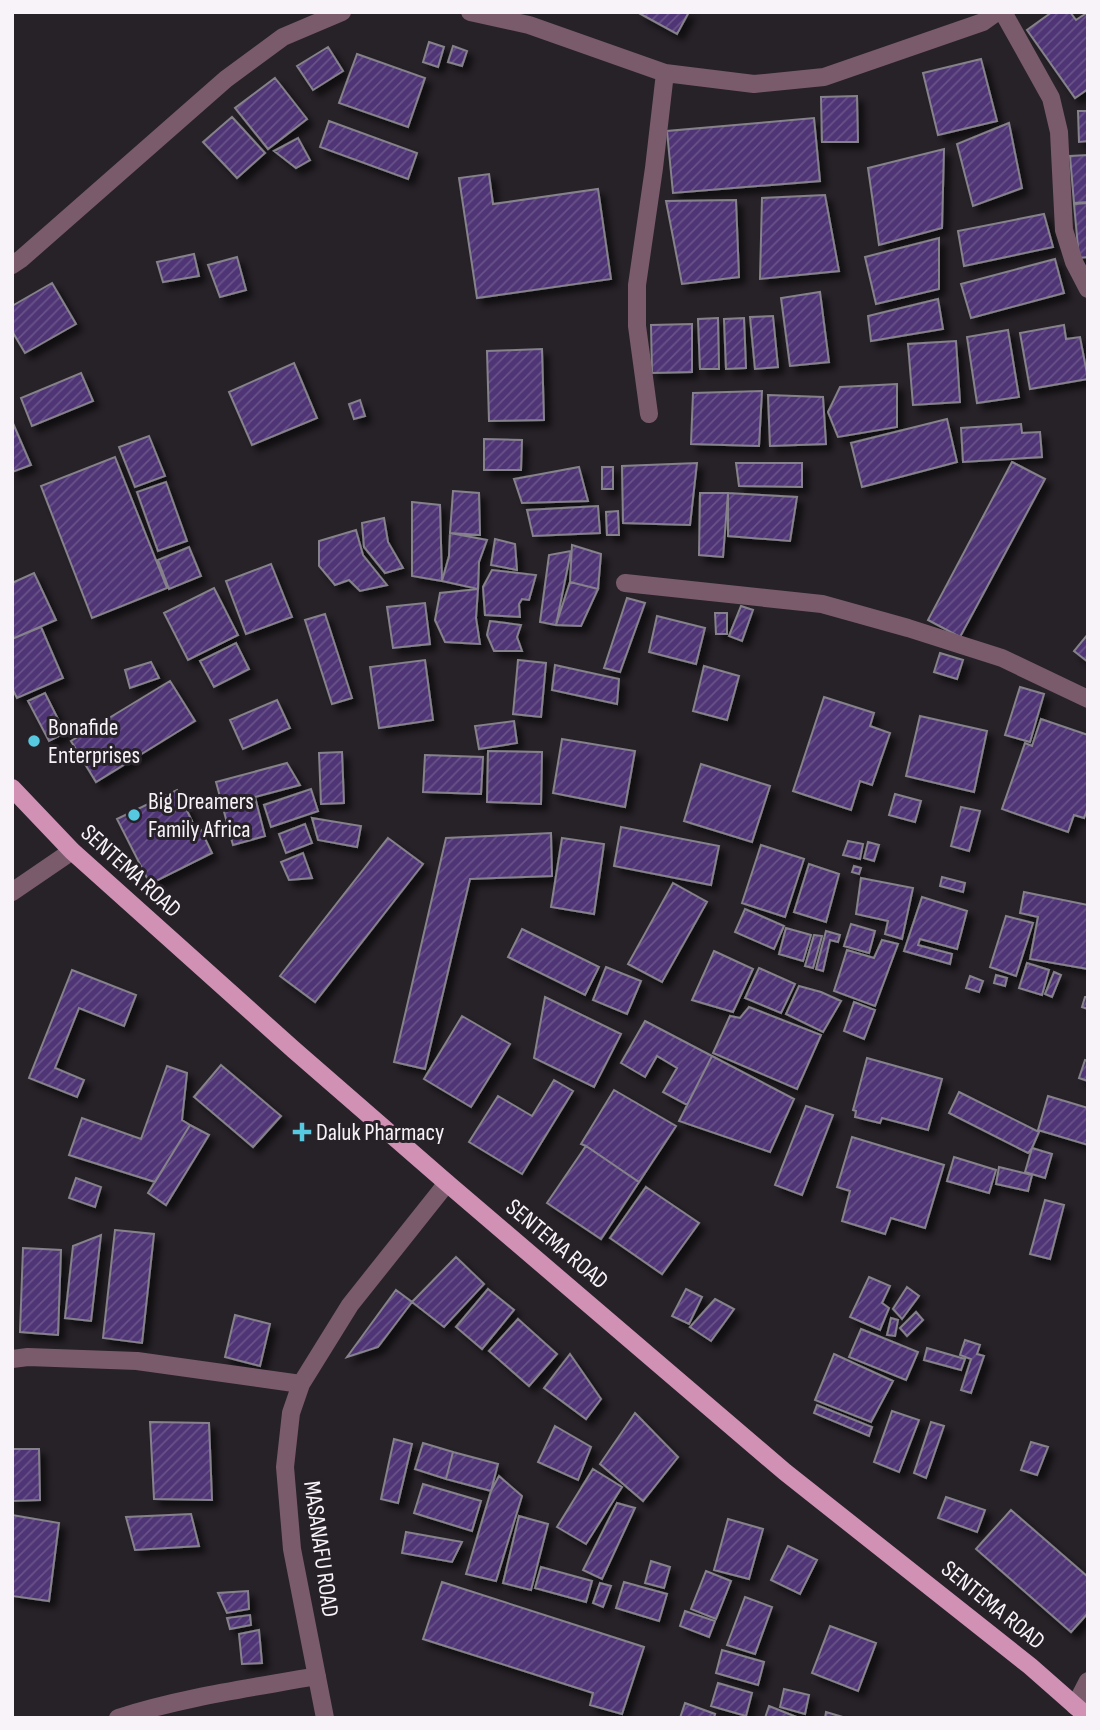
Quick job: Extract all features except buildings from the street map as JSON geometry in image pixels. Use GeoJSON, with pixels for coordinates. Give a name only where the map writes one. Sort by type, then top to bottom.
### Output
{"type":"FeatureCollection","features":[{"type":"Feature","properties":{"kind":"main road","name":"SENTEMA ROAD"},"geometry":{"type":"LineString","coordinates":[[12,788],[72,851],[447,1183],[785,1472],[1030,1666],[1081,1711]]}},
{"type":"Feature","properties":{"kind":"street"},"geometry":{"type":"LineString","coordinates":[[12,265],[226,79],[283,37],[342,12]]}},
{"type":"Feature","properties":{"kind":"street"},"geometry":{"type":"LineString","coordinates":[[470,12],[529,25],[665,72],[754,84],[824,77],[983,22],[997,12]]}},
{"type":"Feature","properties":{"kind":"street"},"geometry":{"type":"LineString","coordinates":[[1003,12],[1051,98],[1059,132],[1064,230],[1074,262],[1088,289]]}},
{"type":"Feature","properties":{"kind":"street"},"geometry":{"type":"LineString","coordinates":[[649,414],[637,326],[637,285],[665,72]]}},
{"type":"Feature","properties":{"kind":"street"},"geometry":{"type":"LineString","coordinates":[[625,583],[822,604],[1002,658],[1088,699]]}},
{"type":"Feature","properties":{"kind":"street"},"geometry":{"type":"LineString","coordinates":[[12,892],[72,851]]}},
{"type":"Feature","properties":{"kind":"street","name":"MASANAFU ROAD"},"geometry":{"type":"LineString","coordinates":[[325,1718],[292,1549],[285,1467],[291,1413],[301,1384],[350,1305],[447,1183]]}},
{"type":"Feature","properties":{"kind":"street"},"geometry":{"type":"LineString","coordinates":[[12,1359],[28,1357],[137,1361],[301,1384]]}},
{"type":"Feature","properties":{"kind":"street"},"geometry":{"type":"LineString","coordinates":[[118,1718],[198,1698],[317,1676]]}},
{"type":"Feature","properties":{"kind":"street"},"geometry":{"type":"LineString","coordinates":[[1081,1711],[1088,1681]]}},
{"type":"Feature","properties":{"kind":"place","name":"Bonafide Enterprises"},"geometry":{"type":"Point","coordinates":[34,741]}},
{"type":"Feature","properties":{"kind":"place","name":"Big Dreamers Family Africa"},"geometry":{"type":"Point","coordinates":[134,815]}},
{"type":"Feature","properties":{"kind":"place","name":"Daluk Pharmacy"},"geometry":{"type":"Point","coordinates":[302,1132]}}]}
